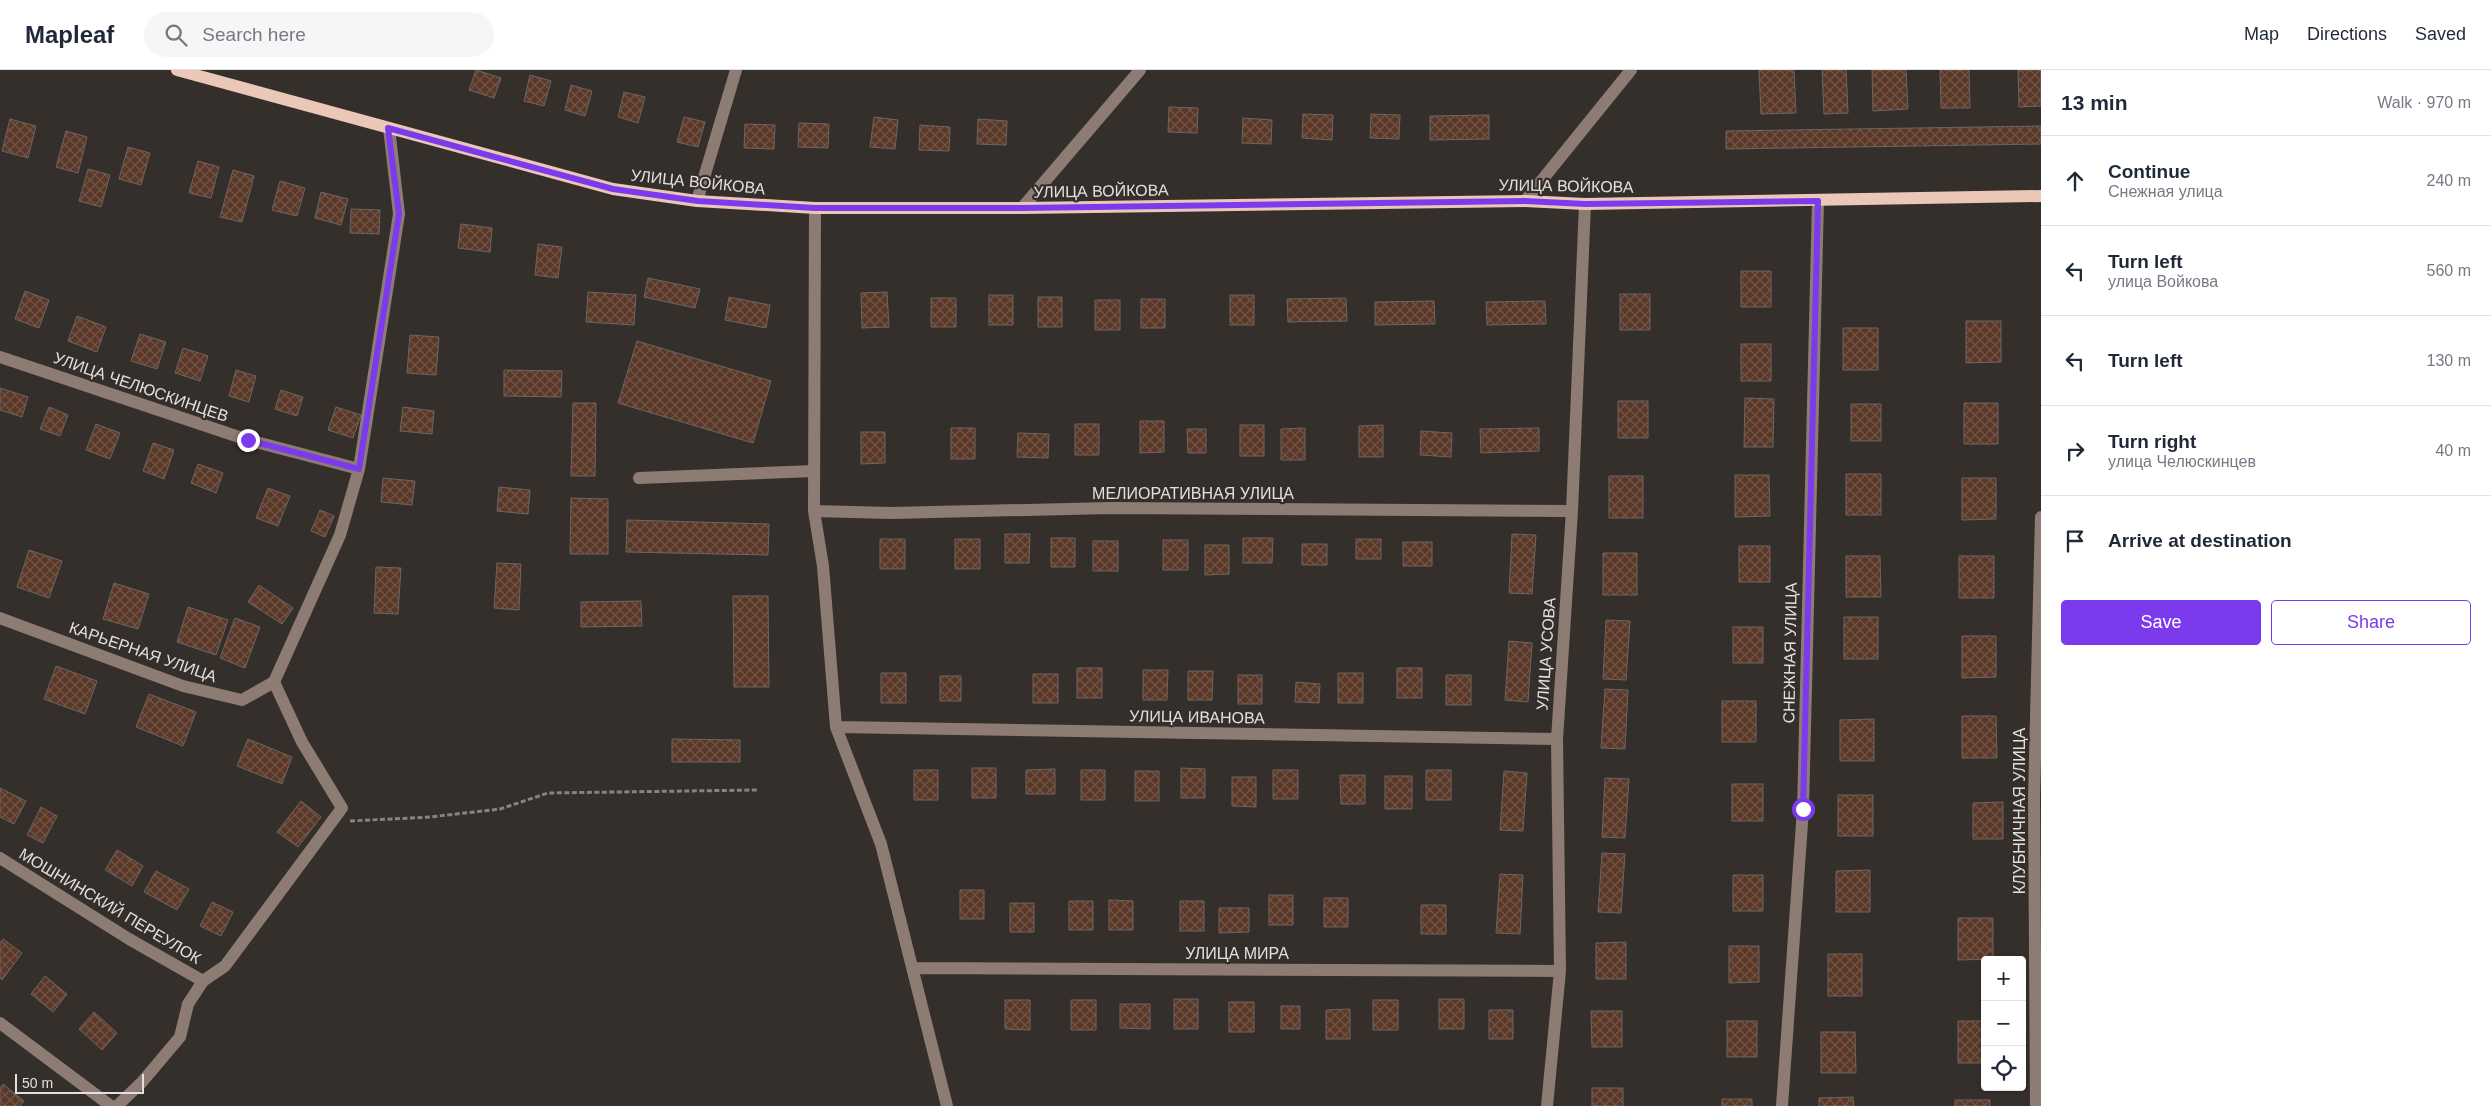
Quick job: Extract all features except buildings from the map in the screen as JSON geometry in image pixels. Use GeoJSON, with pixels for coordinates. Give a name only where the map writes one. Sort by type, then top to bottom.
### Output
{"type":"FeatureCollection","features":[{"type":"Feature","properties":{"kind":"main road","name":"УЛИЦА ВОЙКОВА"},"geometry":{"type":"LineString","coordinates":[[178,70],[613,189],[698,201],[815,208],[1022,208],[1525,201],[1585,204],[2041,196]]}},
{"type":"Feature","properties":{"kind":"street"},"geometry":{"type":"LineString","coordinates":[[698,201],[736,70]]}},
{"type":"Feature","properties":{"kind":"street"},"geometry":{"type":"LineString","coordinates":[[1022,208],[1140,70]]}},
{"type":"Feature","properties":{"kind":"street"},"geometry":{"type":"LineString","coordinates":[[1525,201],[1631,70]]}},
{"type":"Feature","properties":{"kind":"street"},"geometry":{"type":"LineString","coordinates":[[117,1106],[142,1082],[180,1037],[188,1004],[203,981],[225,966],[342,808],[302,742],[274,682],[340,534],[359,469],[399,214],[388,128]]}},
{"type":"Feature","properties":{"kind":"street","name":"СНЕЖНАЯ УЛИЦА"},"geometry":{"type":"LineString","coordinates":[[1782,1106],[1803,809],[1818,201]]}},
{"type":"Feature","properties":{"kind":"street","name":"УЛИЦА УСОВА"},"geometry":{"type":"LineString","coordinates":[[1547,1106],[1560,971],[1557,739],[1572,511],[1585,204]]}},
{"type":"Feature","properties":{"kind":"street"},"geometry":{"type":"LineString","coordinates":[[815,208],[814,511],[823,566],[836,727],[881,844],[947,1106]]}},
{"type":"Feature","properties":{"kind":"street","name":"УЛИЦА ЧЕЛЮСКИНЦЕВ"},"geometry":{"type":"LineString","coordinates":[[0,357],[248,440],[359,469]]}},
{"type":"Feature","properties":{"kind":"street"},"geometry":{"type":"LineString","coordinates":[[639,478],[814,471]]}},
{"type":"Feature","properties":{"kind":"street","name":"МЕЛИОРАТИВНАЯ УЛИЦА"},"geometry":{"type":"LineString","coordinates":[[814,511],[891,512],[1111,508],[1572,511]]}},
{"type":"Feature","properties":{"kind":"street","name":"КЛУБНИЧНАЯ УЛИЦА"},"geometry":{"type":"LineString","coordinates":[[2036,1106],[2034,798],[2041,517]]}},
{"type":"Feature","properties":{"kind":"street","name":"КАРЬЕРНАЯ УЛИЦА"},"geometry":{"type":"LineString","coordinates":[[0,618],[183,686],[242,700],[274,682]]}},
{"type":"Feature","properties":{"kind":"street","name":"УЛИЦА ИВАНОВА"},"geometry":{"type":"LineString","coordinates":[[836,727],[1557,739]]}},
{"type":"Feature","properties":{"kind":"street","name":"МОШНИНСКИЙ ПЕРЕУЛОК"},"geometry":{"type":"LineString","coordinates":[[0,858],[129,939],[203,981]]}},
{"type":"Feature","properties":{"kind":"street","name":"УЛИЦА МИРА"},"geometry":{"type":"LineString","coordinates":[[913,968],[1560,971]]}},
{"type":"Feature","properties":{"kind":"street"},"geometry":{"type":"LineString","coordinates":[[0,1023],[111,1106]]}},
{"type":"Feature","properties":{"kind":"path"},"geometry":{"type":"LineString","coordinates":[[332,822],[430,817],[500,809],[548,792],[758,790]]}},
{"type":"Feature","properties":{"kind":"route"},"geometry":{"type":"LineString","coordinates":[[248,440],[359,469],[399,214],[388,128],[613,189],[698,201],[815,208],[1022,208],[1525,201],[1585,204],[1818,201],[1803,809]]}}]}
